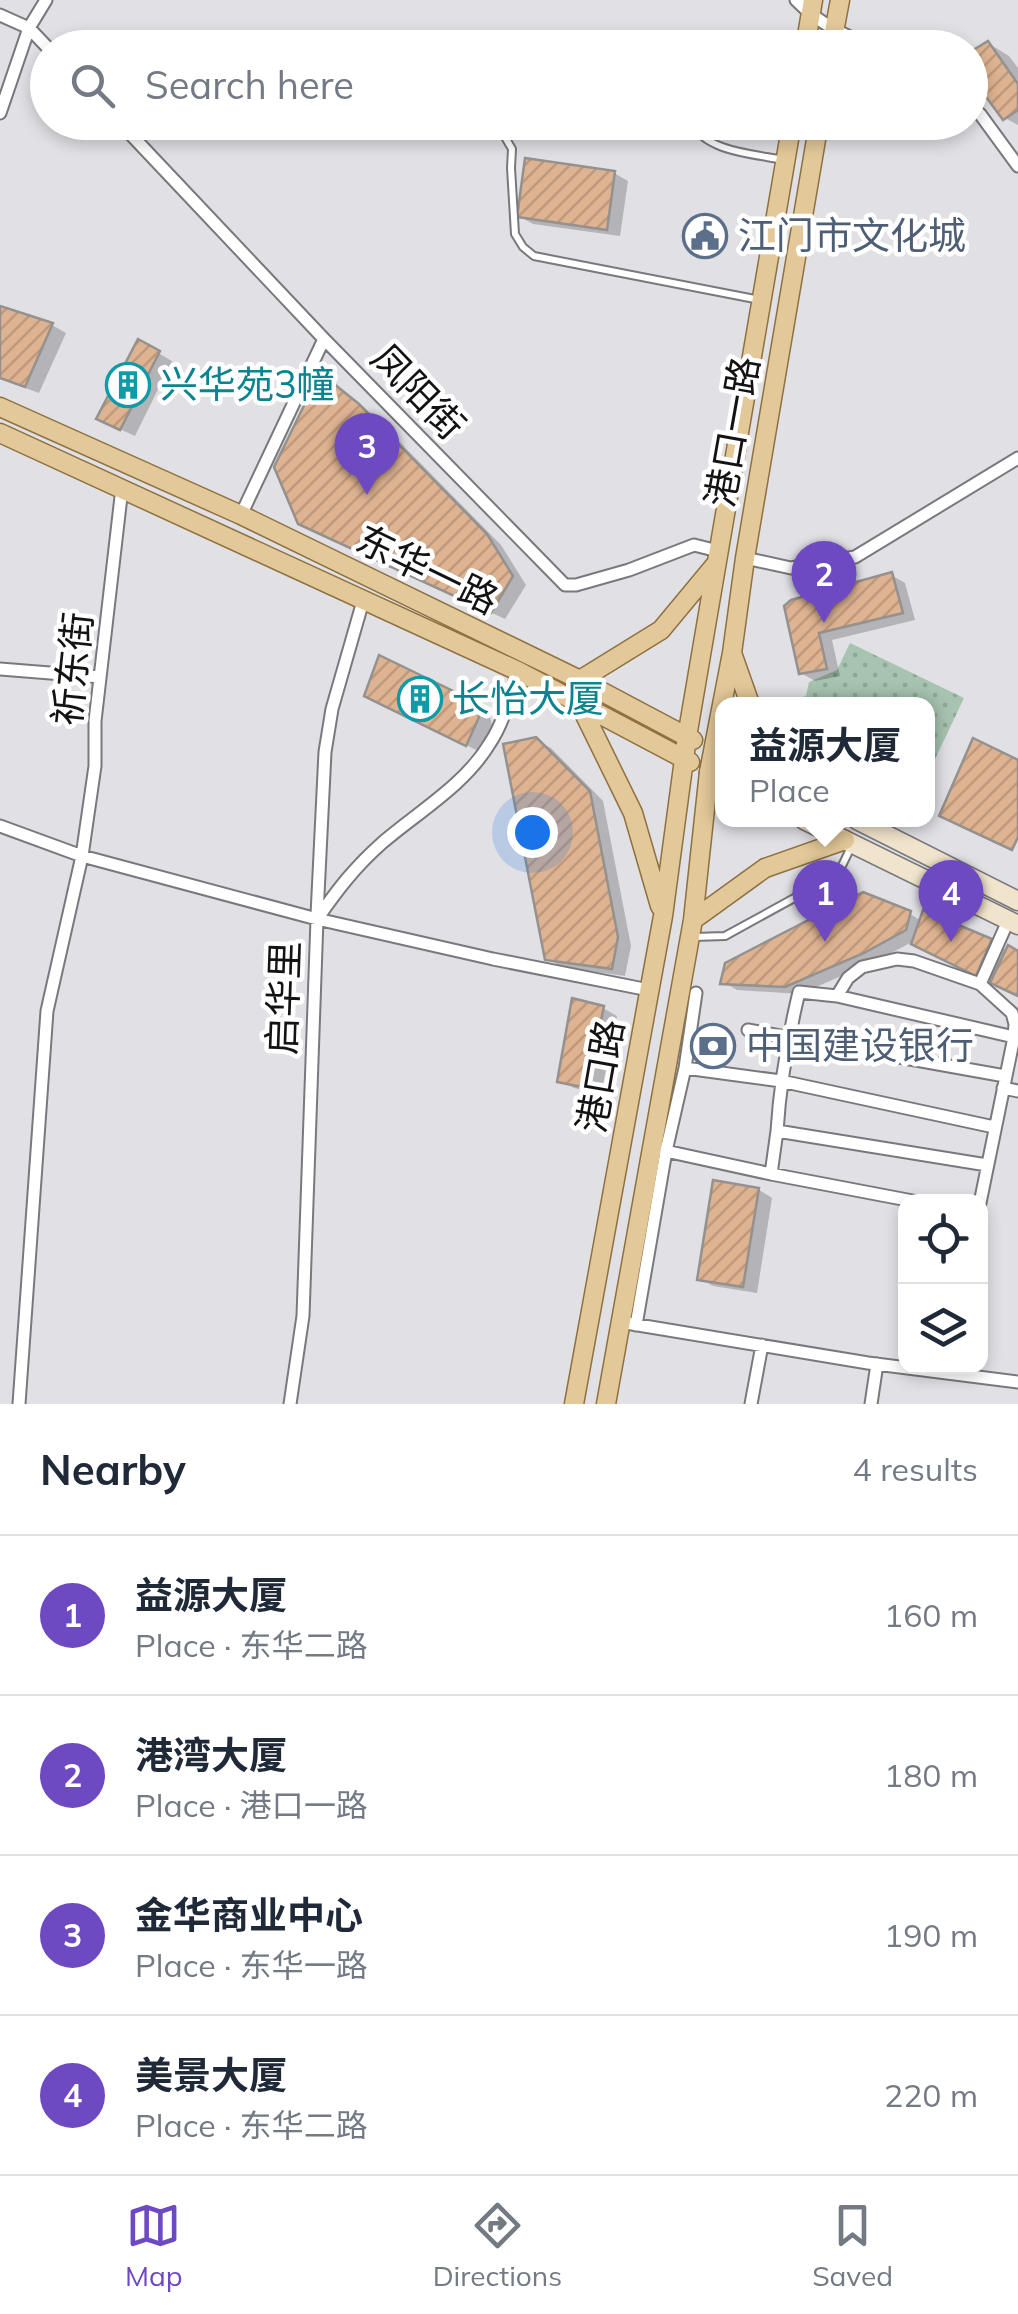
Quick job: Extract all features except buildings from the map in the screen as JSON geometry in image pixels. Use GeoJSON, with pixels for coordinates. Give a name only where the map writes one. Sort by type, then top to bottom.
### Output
{"type":"FeatureCollection","features":[{"type":"Feature","properties":{"kind":"main road"},"geometry":{"type":"LineString","coordinates":[[835,30],[840,0]]}},
{"type":"Feature","properties":{"kind":"main road"},"geometry":{"type":"LineString","coordinates":[[687,737],[789,140]]}},
{"type":"Feature","properties":{"kind":"main road","name":"港口一路"},"geometry":{"type":"LineString","coordinates":[[725,697],[745,558],[816,140]]}},
{"type":"Feature","properties":{"kind":"main road","name":"东华一路"},"geometry":{"type":"LineString","coordinates":[[0,407],[241,515],[580,680],[715,753]]}},
{"type":"Feature","properties":{"kind":"main road","name":"东华一路"},"geometry":{"type":"LineString","coordinates":[[0,433],[518,671],[715,774]]}},
{"type":"Feature","properties":{"kind":"main road"},"geometry":{"type":"LineString","coordinates":[[731,476],[758,482]]}},
{"type":"Feature","properties":{"kind":"main road"},"geometry":{"type":"LineString","coordinates":[[580,680],[660,630],[717,558]]}},
{"type":"Feature","properties":{"kind":"main road"},"geometry":{"type":"LineString","coordinates":[[732,653],[748,697]]}},
{"type":"Feature","properties":{"kind":"main road"},"geometry":{"type":"LineString","coordinates":[[579,703],[633,813],[663,916]]}},
{"type":"Feature","properties":{"kind":"main road","name":"港口路"},"geometry":{"type":"LineString","coordinates":[[574,1404],[663,916],[687,737]]}},
{"type":"Feature","properties":{"kind":"main road","name":"港口路"},"geometry":{"type":"LineString","coordinates":[[606,1404],[628,1323],[659,1150],[677,1008],[715,781]]}},
{"type":"Feature","properties":{"kind":"main road"},"geometry":{"type":"LineString","coordinates":[[818,827],[1013,923]]}},
{"type":"Feature","properties":{"kind":"main road"},"geometry":{"type":"LineString","coordinates":[[871,827],[1017,899]]}},
{"type":"Feature","properties":{"kind":"main road"},"geometry":{"type":"LineString","coordinates":[[692,929],[765,868],[849,842]]}},
{"type":"Feature","properties":{"kind":"main road"},"geometry":{"type":"LineString","coordinates":[[686,962],[696,993]]}},
{"type":"Feature","properties":{"kind":"main road"},"geometry":{"type":"LineString","coordinates":[[648,997],[677,1008]]}},
{"type":"Feature","properties":{"kind":"street"},"geometry":{"type":"LineString","coordinates":[[0,114],[29,28],[46,0]]}},
{"type":"Feature","properties":{"kind":"street"},"geometry":{"type":"LineString","coordinates":[[796,0],[812,8],[827,30]]}},
{"type":"Feature","properties":{"kind":"street"},"geometry":{"type":"LineString","coordinates":[[0,15],[29,28]]}},
{"type":"Feature","properties":{"kind":"street"},"geometry":{"type":"LineString","coordinates":[[988,125],[1018,166]]}},
{"type":"Feature","properties":{"kind":"street","name":"凤阳街"},"geometry":{"type":"LineString","coordinates":[[136,140],[565,585],[629,570],[694,544],[717,558]]}},
{"type":"Feature","properties":{"kind":"street"},"geometry":{"type":"LineString","coordinates":[[241,515],[324,339]]}},
{"type":"Feature","properties":{"kind":"street"},"geometry":{"type":"LineString","coordinates":[[745,558],[791,568],[855,557],[1018,458]]}},
{"type":"Feature","properties":{"kind":"street"},"geometry":{"type":"LineString","coordinates":[[1002,469],[1018,477]]}},
{"type":"Feature","properties":{"kind":"street","name":"祈东街"},"geometry":{"type":"LineString","coordinates":[[19,1404],[47,1010],[82,856],[122,488]]}},
{"type":"Feature","properties":{"kind":"street"},"geometry":{"type":"LineString","coordinates":[[317,919],[325,752],[332,708],[362,601]]}},
{"type":"Feature","properties":{"kind":"street"},"geometry":{"type":"LineString","coordinates":[[0,669],[100,677]]}},
{"type":"Feature","properties":{"kind":"street","name":"启华里"},"geometry":{"type":"LineString","coordinates":[[290,1404],[303,1316],[317,919],[344,880],[470,769],[490,744],[518,671]]}},
{"type":"Feature","properties":{"kind":"street"},"geometry":{"type":"LineString","coordinates":[[0,826],[82,856],[317,919],[648,997]]}},
{"type":"Feature","properties":{"kind":"street"},"geometry":{"type":"LineString","coordinates":[[980,984],[1013,923]]}},
{"type":"Feature","properties":{"kind":"street"},"geometry":{"type":"LineString","coordinates":[[837,996],[848,978],[862,967],[897,959],[980,984],[1015,1014],[1014,1037],[982,1194]]}},
{"type":"Feature","properties":{"kind":"street"},"geometry":{"type":"LineString","coordinates":[[771,1174],[780,1081],[799,992],[837,996],[1014,1037]]}},
{"type":"Feature","properties":{"kind":"street"},"geometry":{"type":"LineString","coordinates":[[696,993],[685,1068],[659,1150],[898,1198]]}},
{"type":"Feature","properties":{"kind":"street"},"geometry":{"type":"LineString","coordinates":[[748,1030],[1004,1082],[1018,1091]]}},
{"type":"Feature","properties":{"kind":"street"},"geometry":{"type":"LineString","coordinates":[[685,1068],[780,1081],[994,1128]]}},
{"type":"Feature","properties":{"kind":"street"},"geometry":{"type":"LineString","coordinates":[[777,1131],[988,1165]]}},
{"type":"Feature","properties":{"kind":"street"},"geometry":{"type":"LineString","coordinates":[[628,1323],[898,1366]]}},
{"type":"Feature","properties":{"kind":"street"},"geometry":{"type":"LineString","coordinates":[[750,1404],[762,1345]]}},
{"type":"Feature","properties":{"kind":"street"},"geometry":{"type":"LineString","coordinates":[[871,1404],[877,1364]]}},
{"type":"Feature","properties":{"kind":"street"},"geometry":{"type":"LineString","coordinates":[[973,1374],[1018,1382]]}},
{"type":"Feature","properties":{"kind":"lane"},"geometry":{"type":"LineString","coordinates":[[507,140],[512,149],[515,234],[534,256],[762,301]]}},
{"type":"Feature","properties":{"kind":"lane"},"geometry":{"type":"LineString","coordinates":[[705,140],[712,145],[786,160]]}},
{"type":"Feature","properties":{"kind":"lane"},"geometry":{"type":"LineString","coordinates":[[692,929],[725,936],[838,874],[849,842]]}},
{"type":"Feature","properties":{"kind":"green space"},"geometry":{"type":"Polygon","coordinates":[[[850,643],[964,698],[935,759],[935,697],[803,697],[809,682],[837,670],[850,643]]]}},
{"type":"Feature","properties":{"kind":"place","name":"江门市文化城"},"geometry":{"type":"Point","coordinates":[705,236]}},
{"type":"Feature","properties":{"kind":"place","name":"兴华苑3幢"},"geometry":{"type":"Point","coordinates":[128,385]}},
{"type":"Feature","properties":{"kind":"place","name":"金华商业中心"},"geometry":{"type":"Point","coordinates":[367,495]}},
{"type":"Feature","properties":{"kind":"place","name":"港湾大厦"},"geometry":{"type":"Point","coordinates":[824,623]}},
{"type":"Feature","properties":{"kind":"place","name":"长怡大厦"},"geometry":{"type":"Point","coordinates":[420,699]}},
{"type":"Feature","properties":{"kind":"place","name":"益源大厦"},"geometry":{"type":"Point","coordinates":[825,942]}},
{"type":"Feature","properties":{"kind":"place","name":"美景大厦"},"geometry":{"type":"Point","coordinates":[951,942]}},
{"type":"Feature","properties":{"kind":"place","name":"中国建设银行"},"geometry":{"type":"Point","coordinates":[713,1046]}}]}
